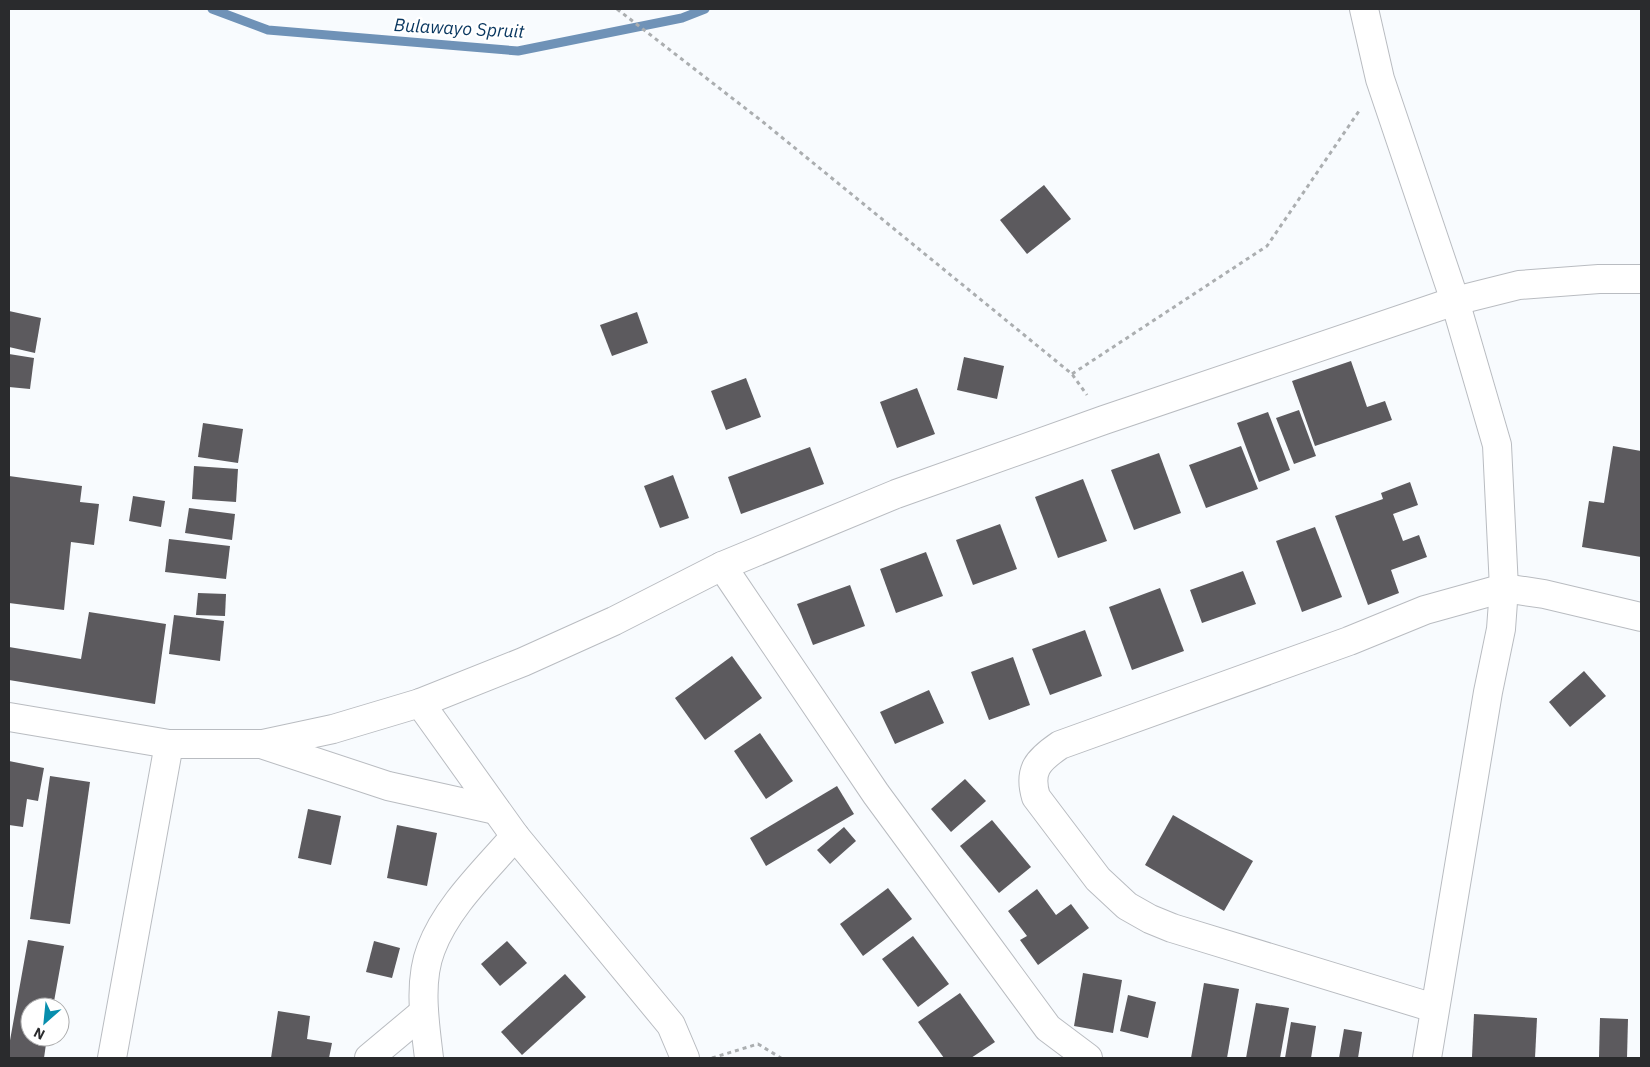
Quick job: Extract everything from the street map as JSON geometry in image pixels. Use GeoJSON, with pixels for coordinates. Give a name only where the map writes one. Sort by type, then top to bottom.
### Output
{"type":"FeatureCollection","features":[{"type":"Feature","properties":{"kind":"street"},"geometry":{"type":"LineString","coordinates":[[1364,9],[1380,79],[1455,301],[1496,445],[1504,588],[1501,629],[1488,692],[1427,1058]]}},
{"type":"Feature","properties":{"kind":"street"},"geometry":{"type":"LineString","coordinates":[[9,717],[169,744],[263,744],[333,729],[420,703],[523,662],[614,620],[722,566],[896,494],[1104,420],[1455,301],[1519,285],[1599,279],[1641,279]]}},
{"type":"Feature","properties":{"kind":"street"},"geometry":{"type":"LineString","coordinates":[[722,566],[876,794],[1048,1028],[1088,1058]]}},
{"type":"Feature","properties":{"kind":"street"},"geometry":{"type":"LineString","coordinates":[[1434,1008],[1172,928],[1127,906],[1098,879],[1036,798],[1032,784],[1034,770],[1044,755],[1060,745],[1349,641],[1425,610],[1504,588],[1552,596],[1641,617]]}},
{"type":"Feature","properties":{"kind":"street"},"geometry":{"type":"LineString","coordinates":[[420,703],[515,836],[671,1025],[685,1058]]}},
{"type":"Feature","properties":{"kind":"street"},"geometry":{"type":"LineString","coordinates":[[112,1058],[169,744]]}},
{"type":"Feature","properties":{"kind":"street"},"geometry":{"type":"LineString","coordinates":[[263,744],[388,786],[496,810]]}},
{"type":"Feature","properties":{"kind":"street"},"geometry":{"type":"LineString","coordinates":[[430,1058],[424,1012],[426,973],[430,950],[437,934],[459,902],[515,836]]}},
{"type":"Feature","properties":{"kind":"street"},"geometry":{"type":"LineString","coordinates":[[369,1058],[424,1012]]}},
{"type":"Feature","properties":{"kind":"path"},"geometry":{"type":"LineString","coordinates":[[617,9],[763,122],[1072,374],[1104,420]]}},
{"type":"Feature","properties":{"kind":"path"},"geometry":{"type":"LineString","coordinates":[[1072,374],[1267,246],[1380,79]]}},
{"type":"Feature","properties":{"kind":"path"},"geometry":{"type":"LineString","coordinates":[[712,1058],[758,1044],[781,1058]]}},
{"type":"Feature","properties":{"kind":"building"},"geometry":{"type":"Polygon","coordinates":[[[1044,185],[1071,219],[1027,254],[1000,220],[1044,185]]]}},
{"type":"Feature","properties":{"kind":"building"},"geometry":{"type":"Polygon","coordinates":[[[9,311],[41,318],[35,353],[9,347],[9,311]]]}},
{"type":"Feature","properties":{"kind":"building"},"geometry":{"type":"Polygon","coordinates":[[[637,312],[648,343],[612,356],[600,325],[637,312]]]}},
{"type":"Feature","properties":{"kind":"building"},"geometry":{"type":"Polygon","coordinates":[[[9,354],[34,358],[30,389],[9,387],[9,354]]]}},
{"type":"Feature","properties":{"kind":"building"},"geometry":{"type":"Polygon","coordinates":[[[964,357],[1004,366],[997,399],[957,390],[964,357]]]}},
{"type":"Feature","properties":{"kind":"building"},"geometry":{"type":"Polygon","coordinates":[[[1351,361],[1367,407],[1385,401],[1392,420],[1315,446],[1292,381],[1351,361]]]}},
{"type":"Feature","properties":{"kind":"building"},"geometry":{"type":"Polygon","coordinates":[[[746,378],[761,417],[726,430],[711,391],[746,378]]]}},
{"type":"Feature","properties":{"kind":"building"},"geometry":{"type":"Polygon","coordinates":[[[917,388],[935,434],[897,448],[880,402],[917,388]]]}},
{"type":"Feature","properties":{"kind":"building"},"geometry":{"type":"Polygon","coordinates":[[[1299,410],[1316,456],[1294,464],[1276,418],[1299,410]]]}},
{"type":"Feature","properties":{"kind":"building"},"geometry":{"type":"Polygon","coordinates":[[[1268,412],[1290,470],[1259,482],[1237,423],[1268,412]]]}},
{"type":"Feature","properties":{"kind":"building"},"geometry":{"type":"Polygon","coordinates":[[[203,423],[243,429],[238,463],[198,457],[203,423]]]}},
{"type":"Feature","properties":{"kind":"building"},"geometry":{"type":"Polygon","coordinates":[[[1241,446],[1258,489],[1206,508],[1189,465],[1241,446]]]}},
{"type":"Feature","properties":{"kind":"building"},"geometry":{"type":"Polygon","coordinates":[[[1613,446],[1641,451],[1641,557],[1582,547],[1589,501],[1604,503],[1613,446]]]}},
{"type":"Feature","properties":{"kind":"building"},"geometry":{"type":"Polygon","coordinates":[[[810,447],[824,484],[741,514],[728,477],[810,447]]]}},
{"type":"Feature","properties":{"kind":"building"},"geometry":{"type":"Polygon","coordinates":[[[1159,453],[1181,513],[1134,530],[1111,470],[1159,453]]]}},
{"type":"Feature","properties":{"kind":"building"},"geometry":{"type":"Polygon","coordinates":[[[194,466],[238,469],[236,502],[192,499],[194,466]]]}},
{"type":"Feature","properties":{"kind":"building"},"geometry":{"type":"Polygon","coordinates":[[[673,475],[689,518],[660,528],[644,486],[673,475]]]}},
{"type":"Feature","properties":{"kind":"building"},"geometry":{"type":"Polygon","coordinates":[[[9,476],[82,486],[80,502],[99,504],[94,545],[71,542],[64,610],[9,603],[9,476]]]}},
{"type":"Feature","properties":{"kind":"building"},"geometry":{"type":"Polygon","coordinates":[[[1083,479],[1107,541],[1058,558],[1035,497],[1083,479]]]}},
{"type":"Feature","properties":{"kind":"building"},"geometry":{"type":"Polygon","coordinates":[[[1410,482],[1418,505],[1393,514],[1403,541],[1419,535],[1427,557],[1391,570],[1399,593],[1368,605],[1335,516],[1383,499],[1381,493],[1410,482]]]}},
{"type":"Feature","properties":{"kind":"building"},"geometry":{"type":"Polygon","coordinates":[[[133,496],[165,501],[161,527],[129,521],[133,496]]]}},
{"type":"Feature","properties":{"kind":"building"},"geometry":{"type":"Polygon","coordinates":[[[189,508],[235,514],[232,540],[185,533],[189,508]]]}},
{"type":"Feature","properties":{"kind":"building"},"geometry":{"type":"Polygon","coordinates":[[[1000,524],[1017,569],[973,585],[956,540],[1000,524]]]}},
{"type":"Feature","properties":{"kind":"building"},"geometry":{"type":"Polygon","coordinates":[[[1315,527],[1342,597],[1302,612],[1276,541],[1315,527]]]}},
{"type":"Feature","properties":{"kind":"building"},"geometry":{"type":"Polygon","coordinates":[[[169,539],[230,546],[226,579],[165,572],[169,539]]]}},
{"type":"Feature","properties":{"kind":"building"},"geometry":{"type":"Polygon","coordinates":[[[926,552],[943,596],[896,613],[880,569],[926,552]]]}},
{"type":"Feature","properties":{"kind":"building"},"geometry":{"type":"Polygon","coordinates":[[[1243,571],[1256,604],[1202,623],[1190,590],[1243,571]]]}},
{"type":"Feature","properties":{"kind":"building"},"geometry":{"type":"Polygon","coordinates":[[[850,585],[865,626],[813,645],[797,604],[850,585]]]}},
{"type":"Feature","properties":{"kind":"building"},"geometry":{"type":"Polygon","coordinates":[[[1160,588],[1184,651],[1132,670],[1109,607],[1160,588]]]}},
{"type":"Feature","properties":{"kind":"building"},"geometry":{"type":"Polygon","coordinates":[[[198,593],[226,594],[225,616],[196,615],[198,593]]]}},
{"type":"Feature","properties":{"kind":"building"},"geometry":{"type":"Polygon","coordinates":[[[89,612],[166,624],[155,704],[9,680],[9,647],[81,659],[89,612]]]}},
{"type":"Feature","properties":{"kind":"building"},"geometry":{"type":"Polygon","coordinates":[[[174,615],[224,621],[220,661],[169,654],[174,615]]]}},
{"type":"Feature","properties":{"kind":"building"},"geometry":{"type":"Polygon","coordinates":[[[1085,630],[1102,676],[1050,695],[1032,649],[1085,630]]]}},
{"type":"Feature","properties":{"kind":"building"},"geometry":{"type":"Polygon","coordinates":[[[732,656],[762,698],[705,740],[675,698],[732,656]]]}},
{"type":"Feature","properties":{"kind":"building"},"geometry":{"type":"Polygon","coordinates":[[[1013,657],[1030,705],[989,720],[971,672],[1013,657]]]}},
{"type":"Feature","properties":{"kind":"building"},"geometry":{"type":"Polygon","coordinates":[[[1584,671],[1606,696],[1570,727],[1549,702],[1584,671]]]}},
{"type":"Feature","properties":{"kind":"building"},"geometry":{"type":"Polygon","coordinates":[[[929,690],[944,723],[895,744],[880,712],[929,690]]]}},
{"type":"Feature","properties":{"kind":"building"},"geometry":{"type":"Polygon","coordinates":[[[760,733],[793,781],[766,799],[734,751],[760,733]]]}},
{"type":"Feature","properties":{"kind":"building"},"geometry":{"type":"Polygon","coordinates":[[[9,761],[44,768],[38,801],[27,799],[23,827],[9,825],[9,761]]]}},
{"type":"Feature","properties":{"kind":"building"},"geometry":{"type":"Polygon","coordinates":[[[50,776],[90,782],[70,924],[30,919],[50,776]]]}},
{"type":"Feature","properties":{"kind":"building"},"geometry":{"type":"Polygon","coordinates":[[[965,779],[986,801],[951,832],[931,809],[965,779]]]}},
{"type":"Feature","properties":{"kind":"building"},"geometry":{"type":"Polygon","coordinates":[[[837,786],[854,814],[766,866],[750,838],[837,786]]]}},
{"type":"Feature","properties":{"kind":"building"},"geometry":{"type":"Polygon","coordinates":[[[308,809],[341,816],[331,865],[298,858],[308,809]]]}},
{"type":"Feature","properties":{"kind":"building"},"geometry":{"type":"Polygon","coordinates":[[[1173,815],[1253,861],[1224,911],[1145,865],[1173,815]]]}},
{"type":"Feature","properties":{"kind":"building"},"geometry":{"type":"Polygon","coordinates":[[[992,820],[1031,867],[999,893],[960,846],[992,820]]]}},
{"type":"Feature","properties":{"kind":"building"},"geometry":{"type":"Polygon","coordinates":[[[397,825],[437,833],[427,886],[387,878],[397,825]]]}},
{"type":"Feature","properties":{"kind":"building"},"geometry":{"type":"Polygon","coordinates":[[[844,827],[856,841],[830,864],[817,850],[844,827]]]}},
{"type":"Feature","properties":{"kind":"building"},"geometry":{"type":"Polygon","coordinates":[[[888,888],[912,919],[863,956],[840,924],[888,888]]]}},
{"type":"Feature","properties":{"kind":"building"},"geometry":{"type":"Polygon","coordinates":[[[1037,889],[1056,915],[1071,904],[1089,928],[1038,965],[1020,940],[1027,936],[1008,911],[1037,889]]]}},
{"type":"Feature","properties":{"kind":"building"},"geometry":{"type":"Polygon","coordinates":[[[913,936],[949,984],[918,1007],[882,959],[913,936]]]}},
{"type":"Feature","properties":{"kind":"building"},"geometry":{"type":"Polygon","coordinates":[[[28,940],[64,946],[55,997],[20,997],[20,1047],[46,1047],[44,1058],[9,1058],[9,1046],[28,940]]]}},
{"type":"Feature","properties":{"kind":"building"},"geometry":{"type":"Polygon","coordinates":[[[374,941],[400,948],[392,978],[366,972],[374,941]]]}},
{"type":"Feature","properties":{"kind":"building"},"geometry":{"type":"Polygon","coordinates":[[[507,941],[527,963],[500,986],[481,964],[507,941]]]}},
{"type":"Feature","properties":{"kind":"building"},"geometry":{"type":"Polygon","coordinates":[[[1083,973],[1122,980],[1113,1033],[1074,1026],[1083,973]]]}},
{"type":"Feature","properties":{"kind":"building"},"geometry":{"type":"Polygon","coordinates":[[[565,974],[586,997],[522,1055],[501,1032],[565,974]]]}},
{"type":"Feature","properties":{"kind":"building"},"geometry":{"type":"Polygon","coordinates":[[[1204,983],[1239,989],[1227,1058],[1191,1058],[1204,983]]]}},
{"type":"Feature","properties":{"kind":"building"},"geometry":{"type":"Polygon","coordinates":[[[960,993],[995,1042],[971,1058],[944,1058],[918,1022],[960,993]]]}},
{"type":"Feature","properties":{"kind":"building"},"geometry":{"type":"Polygon","coordinates":[[[1128,995],[1156,1002],[1148,1038],[1120,1031],[1128,995]]]}},
{"type":"Feature","properties":{"kind":"building"},"geometry":{"type":"Polygon","coordinates":[[[1256,1003],[1289,1008],[1280,1058],[1246,1058],[1256,1003]]]}},
{"type":"Feature","properties":{"kind":"building"},"geometry":{"type":"Polygon","coordinates":[[[278,1011],[310,1016],[307,1039],[332,1043],[329,1058],[271,1058],[278,1011]]]}},
{"type":"Feature","properties":{"kind":"building"},"geometry":{"type":"Polygon","coordinates":[[[1474,1014],[1537,1018],[1535,1058],[1472,1057],[1474,1014]]]}},
{"type":"Feature","properties":{"kind":"building"},"geometry":{"type":"Polygon","coordinates":[[[1600,1018],[1628,1019],[1627,1058],[1599,1058],[1600,1018]]]}},
{"type":"Feature","properties":{"kind":"building"},"geometry":{"type":"Polygon","coordinates":[[[1291,1022],[1316,1026],[1311,1058],[1285,1058],[1291,1022]]]}},
{"type":"Feature","properties":{"kind":"building"},"geometry":{"type":"Polygon","coordinates":[[[1344,1029],[1362,1032],[1358,1058],[1339,1058],[1344,1029]]]}},
{"type":"Feature","properties":{"kind":"waterway","name":"Bulawayo Spruit"},"geometry":{"type":"LineString","coordinates":[[212,9],[268,30],[518,51],[682,18],[705,9]]}}]}
